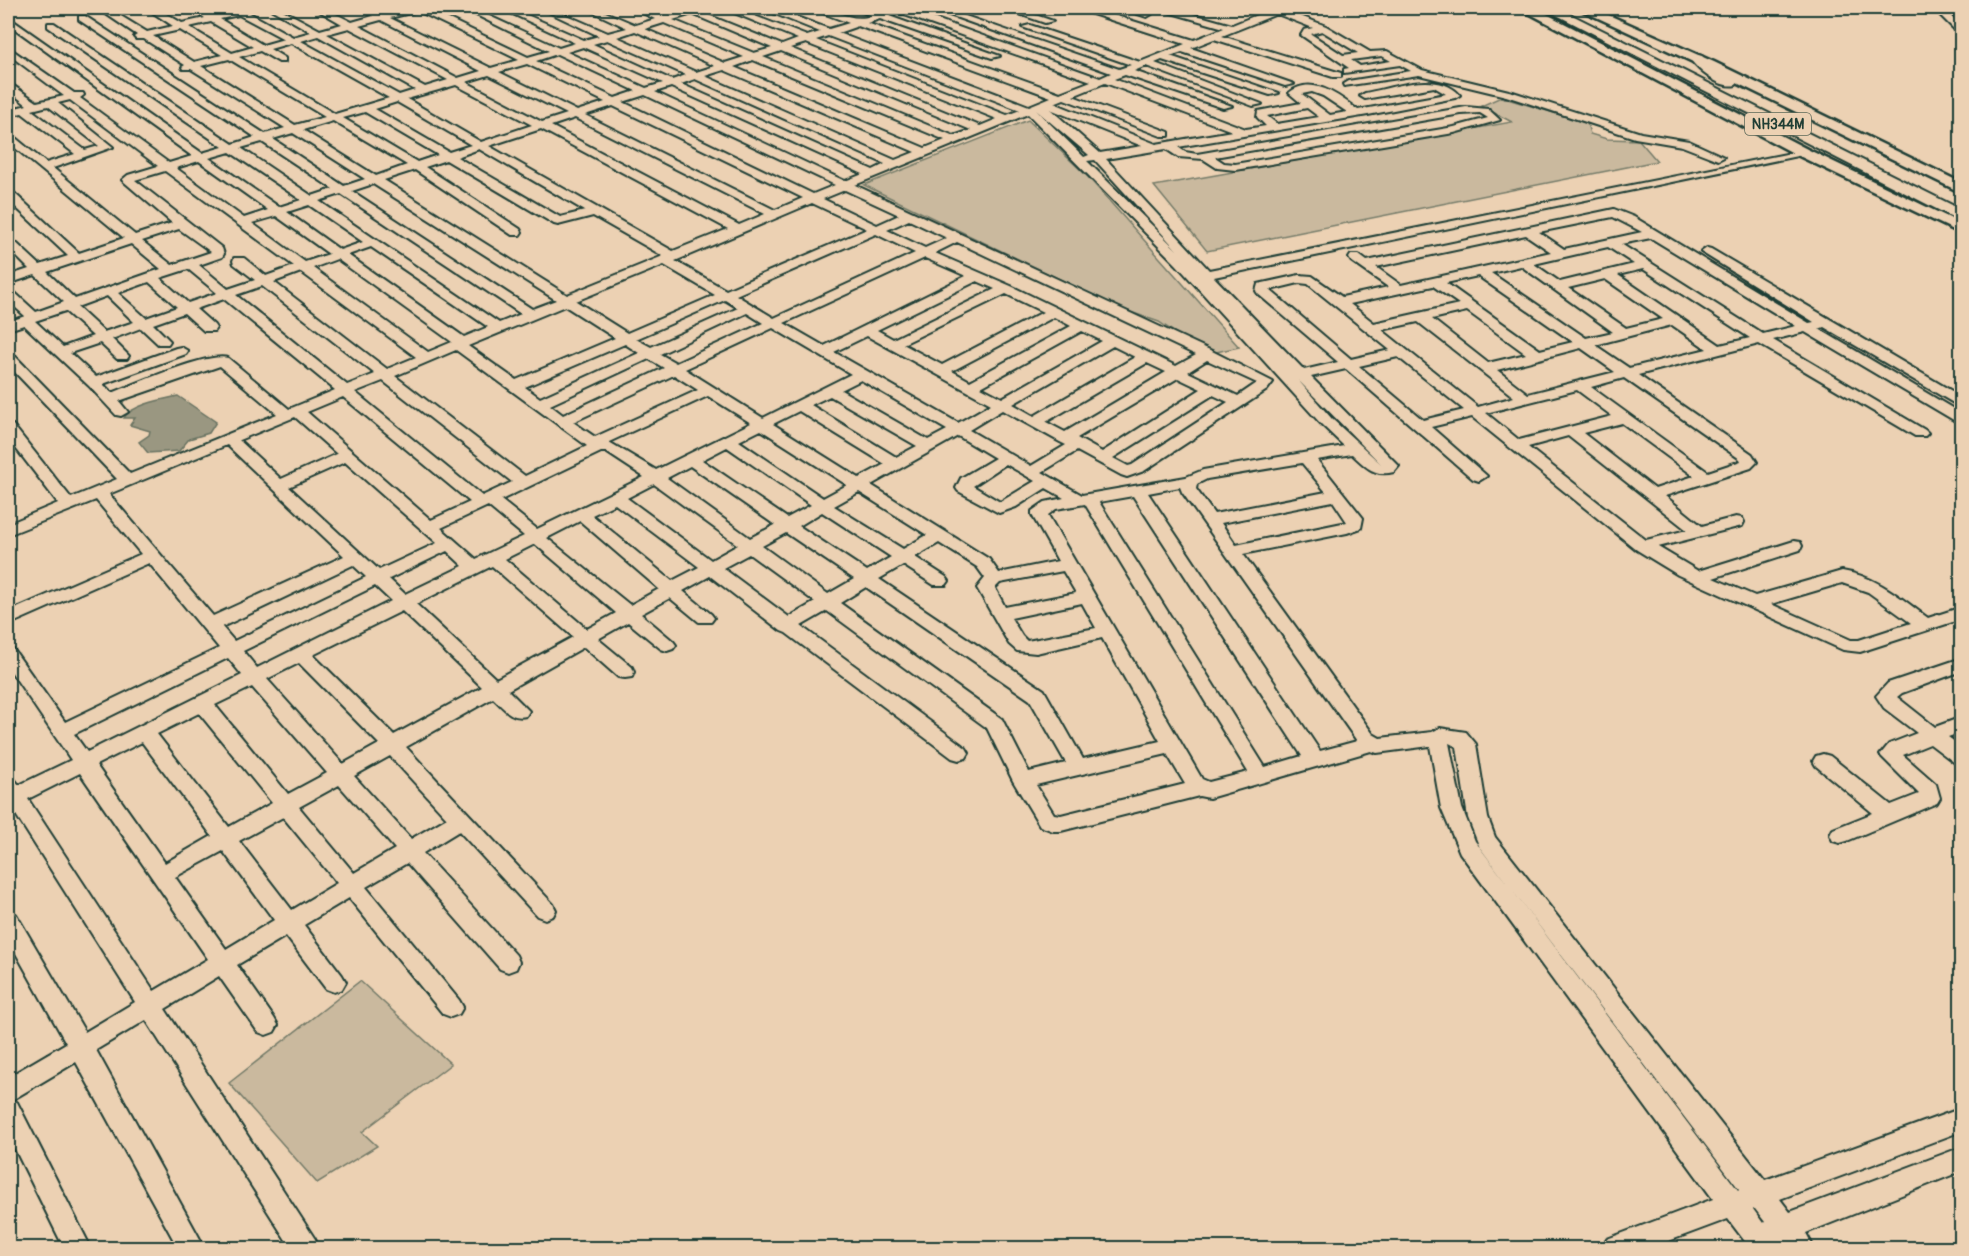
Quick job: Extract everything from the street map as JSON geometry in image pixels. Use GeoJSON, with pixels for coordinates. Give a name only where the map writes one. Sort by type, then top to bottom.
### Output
{"type":"FeatureCollection","features":[{"type":"Feature","properties":{"kind":"highway","name":"NH344M"},"geometry":{"type":"LineString","coordinates":[[1549,8],[1962,206]]}},
{"type":"Feature","properties":{"kind":"highway","name":"NH344M"},"geometry":{"type":"LineString","coordinates":[[1565,8],[1962,217]]}},
{"type":"Feature","properties":{"kind":"highway"},"geometry":{"type":"LineString","coordinates":[[1630,62],[1659,71],[1737,110],[1782,121],[1791,115],[1705,68],[1697,59]]}},
{"type":"Feature","properties":{"kind":"main road"},"geometry":{"type":"LineString","coordinates":[[1527,8],[1785,144],[1962,230]]}},
{"type":"Feature","properties":{"kind":"main road"},"geometry":{"type":"LineString","coordinates":[[1585,8],[1697,59],[1962,189]]}},
{"type":"Feature","properties":{"kind":"street"},"geometry":{"type":"LineString","coordinates":[[8,35],[126,8]]}},
{"type":"Feature","properties":{"kind":"street"},"geometry":{"type":"LineString","coordinates":[[150,8],[416,166],[516,232]]}},
{"type":"Feature","properties":{"kind":"street"},"geometry":{"type":"LineString","coordinates":[[195,8],[282,60]]}},
{"type":"Feature","properties":{"kind":"street"},"geometry":{"type":"LineString","coordinates":[[36,61],[213,18],[237,9],[256,8]]}},
{"type":"Feature","properties":{"kind":"street"},"geometry":{"type":"LineString","coordinates":[[273,8],[425,91]]}},
{"type":"Feature","properties":{"kind":"street"},"geometry":{"type":"LineString","coordinates":[[318,8],[740,230]]}},
{"type":"Feature","properties":{"kind":"street"},"geometry":{"type":"LineString","coordinates":[[364,8],[776,215]]}},
{"type":"Feature","properties":{"kind":"street"},"geometry":{"type":"LineString","coordinates":[[8,114],[418,8],[616,101],[925,253],[1006,289],[1239,402]]}},
{"type":"Feature","properties":{"kind":"street"},"geometry":{"type":"LineString","coordinates":[[466,8],[1263,380],[1302,375],[1400,352]]}},
{"type":"Feature","properties":{"kind":"street"},"geometry":{"type":"LineString","coordinates":[[505,8],[873,174]]}},
{"type":"Feature","properties":{"kind":"street"},"geometry":{"type":"LineString","coordinates":[[544,8],[896,165]]}},
{"type":"Feature","properties":{"kind":"street"},"geometry":{"type":"LineString","coordinates":[[590,8],[926,153]]}},
{"type":"Feature","properties":{"kind":"street"},"geometry":{"type":"LineString","coordinates":[[636,8],[956,141]]}},
{"type":"Feature","properties":{"kind":"street"},"geometry":{"type":"LineString","coordinates":[[8,326],[219,253],[128,180],[132,177],[562,51],[665,19],[687,9],[704,8]]}},
{"type":"Feature","properties":{"kind":"street"},"geometry":{"type":"LineString","coordinates":[[727,8],[1008,119]]}},
{"type":"Feature","properties":{"kind":"street"},"geometry":{"type":"LineString","coordinates":[[765,8],[1154,147]]}},
{"type":"Feature","properties":{"kind":"street"},"geometry":{"type":"LineString","coordinates":[[818,8],[1062,96],[1166,139],[1186,157],[1206,156],[1474,109],[1482,110],[1495,120],[1454,130],[1229,168],[1221,166],[1206,156]]}},
{"type":"Feature","properties":{"kind":"street"},"geometry":{"type":"LineString","coordinates":[[858,8],[994,56]]}},
{"type":"Feature","properties":{"kind":"street"},"geometry":{"type":"LineString","coordinates":[[244,222],[899,8],[1244,132]]}},
{"type":"Feature","properties":{"kind":"street"},"geometry":{"type":"LineString","coordinates":[[935,8],[1227,106]]}},
{"type":"Feature","properties":{"kind":"street"},"geometry":{"type":"LineString","coordinates":[[1007,8],[1062,26]]}},
{"type":"Feature","properties":{"kind":"street"},"geometry":{"type":"LineString","coordinates":[[921,45],[1031,8]]}},
{"type":"Feature","properties":{"kind":"street"},"geometry":{"type":"LineString","coordinates":[[1083,8],[1196,44]]}},
{"type":"Feature","properties":{"kind":"street"},"geometry":{"type":"LineString","coordinates":[[1125,8],[1147,14]]}},
{"type":"Feature","properties":{"kind":"street"},"geometry":{"type":"LineString","coordinates":[[1164,8],[1233,28]]}},
{"type":"Feature","properties":{"kind":"street"},"geometry":{"type":"LineString","coordinates":[[1938,8],[1962,34]]}},
{"type":"Feature","properties":{"kind":"street"},"geometry":{"type":"LineString","coordinates":[[237,9],[399,99],[594,212],[773,323],[1005,458],[1084,499],[1260,775]]}},
{"type":"Feature","properties":{"kind":"street"},"geometry":{"type":"LineString","coordinates":[[687,9],[981,130]]}},
{"type":"Feature","properties":{"kind":"street"},"geometry":{"type":"LineString","coordinates":[[8,530],[1277,9],[1323,28],[1367,54]]}},
{"type":"Feature","properties":{"kind":"street"},"geometry":{"type":"LineString","coordinates":[[108,12],[983,563],[995,579]]}},
{"type":"Feature","properties":{"kind":"street"},"geometry":{"type":"LineString","coordinates":[[8,20],[38,28],[151,77],[262,138],[532,315]]}},
{"type":"Feature","properties":{"kind":"street"},"geometry":{"type":"LineString","coordinates":[[74,20],[120,41],[151,77],[234,147],[498,328]]}},
{"type":"Feature","properties":{"kind":"street"},"geometry":{"type":"LineString","coordinates":[[1012,21],[1257,104]]}},
{"type":"Feature","properties":{"kind":"street"},"geometry":{"type":"LineString","coordinates":[[38,28],[36,61],[72,97],[426,358]]}},
{"type":"Feature","properties":{"kind":"street"},"geometry":{"type":"LineString","coordinates":[[1323,28],[1307,32],[1306,35],[1358,69]]}},
{"type":"Feature","properties":{"kind":"street"},"geometry":{"type":"LineString","coordinates":[[1214,36],[1337,75],[1385,109]]}},
{"type":"Feature","properties":{"kind":"street"},"geometry":{"type":"LineString","coordinates":[[616,57],[640,49]]}},
{"type":"Feature","properties":{"kind":"street"},"geometry":{"type":"LineString","coordinates":[[1183,49],[1289,84]]}},
{"type":"Feature","properties":{"kind":"street"},"geometry":{"type":"LineString","coordinates":[[8,50],[105,88],[461,344],[596,446],[609,447],[655,477],[995,724],[1042,815],[1053,823],[1199,788],[1209,790],[1371,744],[1384,746],[1414,740],[1438,739],[1444,734],[1464,740],[1468,748],[1474,801],[1482,833],[1487,842],[1801,1248]]}},
{"type":"Feature","properties":{"kind":"street"},"geometry":{"type":"LineString","coordinates":[[1137,51],[1275,93]]}},
{"type":"Feature","properties":{"kind":"street"},"geometry":{"type":"LineString","coordinates":[[1341,58],[1384,53],[1418,72],[1519,97],[1639,136],[1685,143],[1718,157]]}},
{"type":"Feature","properties":{"kind":"street"},"geometry":{"type":"LineString","coordinates":[[1337,75],[1358,69],[1403,62]]}},
{"type":"Feature","properties":{"kind":"street"},"geometry":{"type":"LineString","coordinates":[[1347,84],[1418,72]]}},
{"type":"Feature","properties":{"kind":"street"},"geometry":{"type":"LineString","coordinates":[[1079,159],[1154,147],[1166,139],[1244,132],[1455,95],[1443,86],[1434,84],[1365,96]]}},
{"type":"Feature","properties":{"kind":"street"},"geometry":{"type":"LineString","coordinates":[[8,85],[29,108],[84,156]]}},
{"type":"Feature","properties":{"kind":"street"},"geometry":{"type":"LineString","coordinates":[[1327,118],[1294,93],[1304,89],[1317,89],[1356,114]]}},
{"type":"Feature","properties":{"kind":"street"},"geometry":{"type":"LineString","coordinates":[[44,167],[105,149],[106,145],[50,102]]}},
{"type":"Feature","properties":{"kind":"street"},"geometry":{"type":"LineString","coordinates":[[1413,104],[1454,130]]}},
{"type":"Feature","properties":{"kind":"street"},"geometry":{"type":"LineString","coordinates":[[1275,127],[1262,117],[1262,113],[1308,105]]}},
{"type":"Feature","properties":{"kind":"street"},"geometry":{"type":"LineString","coordinates":[[1037,106],[1069,129],[1097,156],[1195,270],[1287,378],[1355,448],[1377,469],[1383,471],[1391,466],[1302,375],[1195,270],[1079,159],[1037,106]]}},
{"type":"Feature","properties":{"kind":"street"},"geometry":{"type":"LineString","coordinates":[[366,108],[558,221],[594,212]]}},
{"type":"Feature","properties":{"kind":"street"},"geometry":{"type":"LineString","coordinates":[[1347,131],[1366,145]]}},
{"type":"Feature","properties":{"kind":"street"},"geometry":{"type":"LineString","coordinates":[[8,136],[13,146],[44,167],[171,271]]}},
{"type":"Feature","properties":{"kind":"street"},"geometry":{"type":"LineString","coordinates":[[1561,189],[1785,144]]}},
{"type":"Feature","properties":{"kind":"street"},"geometry":{"type":"LineString","coordinates":[[1195,270],[1802,152]]}},
{"type":"Feature","properties":{"kind":"street"},"geometry":{"type":"LineString","coordinates":[[1605,191],[1962,404]]}},
{"type":"Feature","properties":{"kind":"street"},"geometry":{"type":"LineString","coordinates":[[8,194],[77,258]]}},
{"type":"Feature","properties":{"kind":"street"},"geometry":{"type":"LineString","coordinates":[[1399,289],[1360,261],[1608,213],[1622,216],[1962,421]]}},
{"type":"Feature","properties":{"kind":"street"},"geometry":{"type":"LineString","coordinates":[[1195,270],[1438,214]]}},
{"type":"Feature","properties":{"kind":"street"},"geometry":{"type":"LineString","coordinates":[[515,386],[728,296],[910,215]]}},
{"type":"Feature","properties":{"kind":"street"},"geometry":{"type":"LineString","coordinates":[[8,280],[181,224]]}},
{"type":"Feature","properties":{"kind":"street"},"geometry":{"type":"LineString","coordinates":[[1527,230],[1562,254]]}},
{"type":"Feature","properties":{"kind":"street"},"geometry":{"type":"LineString","coordinates":[[1339,302],[1652,234]]}},
{"type":"Feature","properties":{"kind":"street"},"geometry":{"type":"LineString","coordinates":[[562,421],[957,238]]}},
{"type":"Feature","properties":{"kind":"street"},"geometry":{"type":"LineString","coordinates":[[8,242],[122,356]]}},
{"type":"Feature","properties":{"kind":"street"},"geometry":{"type":"LineString","coordinates":[[61,352],[371,243]]}},
{"type":"Feature","properties":{"kind":"street"},"geometry":{"type":"LineString","coordinates":[[1610,243],[1761,339],[1920,433]]}},
{"type":"Feature","properties":{"kind":"street"},"geometry":{"type":"LineString","coordinates":[[239,261],[524,483]]}},
{"type":"Feature","properties":{"kind":"street"},"geometry":{"type":"LineString","coordinates":[[1523,262],[1624,333]]}},
{"type":"Feature","properties":{"kind":"street"},"geometry":{"type":"LineString","coordinates":[[190,264],[485,501],[537,537],[667,645]]}},
{"type":"Feature","properties":{"kind":"street"},"geometry":{"type":"LineString","coordinates":[[1558,286],[1645,265]]}},
{"type":"Feature","properties":{"kind":"street"},"geometry":{"type":"LineString","coordinates":[[1480,271],[1748,457],[1749,462],[1745,465],[1653,495]]}},
{"type":"Feature","properties":{"kind":"street"},"geometry":{"type":"LineString","coordinates":[[1607,274],[1718,350]]}},
{"type":"Feature","properties":{"kind":"street"},"geometry":{"type":"LineString","coordinates":[[823,352],[977,276]]}},
{"type":"Feature","properties":{"kind":"street"},"geometry":{"type":"LineString","coordinates":[[151,277],[209,328]]}},
{"type":"Feature","properties":{"kind":"street"},"geometry":{"type":"LineString","coordinates":[[1479,476],[1262,289],[1278,283],[1308,279],[1643,546],[1697,577],[1753,603],[1849,646],[1860,646],[1961,613]]}},
{"type":"Feature","properties":{"kind":"street"},"geometry":{"type":"LineString","coordinates":[[1435,281],[1536,354]]}},
{"type":"Feature","properties":{"kind":"street"},"geometry":{"type":"LineString","coordinates":[[893,344],[1006,289]]}},
{"type":"Feature","properties":{"kind":"street"},"geometry":{"type":"LineString","coordinates":[[109,291],[163,341]]}},
{"type":"Feature","properties":{"kind":"street"},"geometry":{"type":"LineString","coordinates":[[8,294],[61,352],[121,412]]}},
{"type":"Feature","properties":{"kind":"street"},"geometry":{"type":"LineString","coordinates":[[1371,327],[1470,306]]}},
{"type":"Feature","properties":{"kind":"street"},"geometry":{"type":"LineString","coordinates":[[539,404],[748,308]]}},
{"type":"Feature","properties":{"kind":"street"},"geometry":{"type":"LineString","coordinates":[[942,371],[1053,312]]}},
{"type":"Feature","properties":{"kind":"street"},"geometry":{"type":"LineString","coordinates":[[1421,317],[1524,398]]}},
{"type":"Feature","properties":{"kind":"street"},"geometry":{"type":"LineString","coordinates":[[1486,368],[1675,320]]}},
{"type":"Feature","properties":{"kind":"street"},"geometry":{"type":"LineString","coordinates":[[1419,426],[1825,323]]}},
{"type":"Feature","properties":{"kind":"street"},"geometry":{"type":"LineString","coordinates":[[970,387],[1081,326]]}},
{"type":"Feature","properties":{"kind":"street"},"geometry":{"type":"LineString","coordinates":[[868,331],[1101,459],[1123,470],[1131,471],[1265,385],[1263,380]]}},
{"type":"Feature","properties":{"kind":"street"},"geometry":{"type":"LineString","coordinates":[[161,874],[822,506],[1112,340]]}},
{"type":"Feature","properties":{"kind":"street"},"geometry":{"type":"LineString","coordinates":[[94,383],[181,351]]}},
{"type":"Feature","properties":{"kind":"street"},"geometry":{"type":"LineString","coordinates":[[1031,472],[1071,442],[1207,354]]}},
{"type":"Feature","properties":{"kind":"street"},"geometry":{"type":"LineString","coordinates":[[8,357],[128,481]]}},
{"type":"Feature","properties":{"kind":"street"},"geometry":{"type":"LineString","coordinates":[[1034,422],[1146,357]]}},
{"type":"Feature","properties":{"kind":"street"},"geometry":{"type":"LineString","coordinates":[[110,399],[211,362],[223,361],[347,455],[475,567]]}},
{"type":"Feature","properties":{"kind":"street"},"geometry":{"type":"LineString","coordinates":[[306,1248],[10,794],[83,763],[862,374]]}},
{"type":"Feature","properties":{"kind":"street"},"geometry":{"type":"LineString","coordinates":[[1578,384],[1706,478]]}},
{"type":"Feature","properties":{"kind":"street"},"geometry":{"type":"LineString","coordinates":[[1101,459],[1212,389]]}},
{"type":"Feature","properties":{"kind":"street"},"geometry":{"type":"LineString","coordinates":[[430,527],[524,483],[709,390]]}},
{"type":"Feature","properties":{"kind":"street"},"geometry":{"type":"LineString","coordinates":[[831,390],[928,446]]}},
{"type":"Feature","properties":{"kind":"street"},"geometry":{"type":"LineString","coordinates":[[801,405],[896,464]]}},
{"type":"Feature","properties":{"kind":"street"},"geometry":{"type":"LineString","coordinates":[[1516,445],[1624,418]]}},
{"type":"Feature","properties":{"kind":"street"},"geometry":{"type":"LineString","coordinates":[[8,428],[68,505]]}},
{"type":"Feature","properties":{"kind":"street"},"geometry":{"type":"LineString","coordinates":[[1571,431],[1699,531]]}},
{"type":"Feature","properties":{"kind":"street"},"geometry":{"type":"LineString","coordinates":[[229,439],[375,579],[519,711]]}},
{"type":"Feature","properties":{"kind":"street"},"geometry":{"type":"LineString","coordinates":[[728,441],[822,506],[940,581]]}},
{"type":"Feature","properties":{"kind":"street"},"geometry":{"type":"LineString","coordinates":[[1199,788],[1042,520],[1040,511],[1051,505],[1190,481],[1203,475],[1355,448]]}},
{"type":"Feature","properties":{"kind":"street"},"geometry":{"type":"LineString","coordinates":[[277,486],[347,455]]}},
{"type":"Feature","properties":{"kind":"street"},"geometry":{"type":"LineString","coordinates":[[1232,551],[1355,524],[1355,518],[1306,457]]}},
{"type":"Feature","properties":{"kind":"street"},"geometry":{"type":"LineString","coordinates":[[1005,458],[967,481],[964,488],[999,508],[1010,504],[1046,481]]}},
{"type":"Feature","properties":{"kind":"street"},"geometry":{"type":"LineString","coordinates":[[691,460],[1037,695],[1078,768]]}},
{"type":"Feature","properties":{"kind":"street"},"geometry":{"type":"LineString","coordinates":[[1190,481],[1188,489],[1371,744]]}},
{"type":"Feature","properties":{"kind":"street"},"geometry":{"type":"LineString","coordinates":[[1137,489],[1316,760]]}},
{"type":"Feature","properties":{"kind":"street"},"geometry":{"type":"LineString","coordinates":[[99,493],[339,775],[508,962]]}},
{"type":"Feature","properties":{"kind":"street"},"geometry":{"type":"LineString","coordinates":[[1210,520],[1337,495]]}},
{"type":"Feature","properties":{"kind":"street"},"geometry":{"type":"LineString","coordinates":[[616,497],[787,627],[959,753]]}},
{"type":"Feature","properties":{"kind":"street"},"geometry":{"type":"LineString","coordinates":[[581,514],[705,618]]}},
{"type":"Feature","properties":{"kind":"street"},"geometry":{"type":"LineString","coordinates":[[1643,546],[1736,522]]}},
{"type":"Feature","properties":{"kind":"street"},"geometry":{"type":"LineString","coordinates":[[787,627],[939,535]]}},
{"type":"Feature","properties":{"kind":"street"},"geometry":{"type":"LineString","coordinates":[[62,732],[448,544]]}},
{"type":"Feature","properties":{"kind":"street"},"geometry":{"type":"LineString","coordinates":[[1697,577],[1794,546]]}},
{"type":"Feature","properties":{"kind":"street"},"geometry":{"type":"LineString","coordinates":[[8,619],[152,555]]}},
{"type":"Feature","properties":{"kind":"street"},"geometry":{"type":"LineString","coordinates":[[210,624],[354,558]]}},
{"type":"Feature","properties":{"kind":"street"},"geometry":{"type":"LineString","coordinates":[[494,558],[625,672]]}},
{"type":"Feature","properties":{"kind":"street"},"geometry":{"type":"LineString","coordinates":[[1069,564],[995,579],[988,584],[987,588],[1015,640],[1023,647],[1036,647],[1108,632]]}},
{"type":"Feature","properties":{"kind":"street"},"geometry":{"type":"LineString","coordinates":[[1753,603],[1842,577],[1851,577],[1864,582],[1925,625]]}},
{"type":"Feature","properties":{"kind":"street"},"geometry":{"type":"LineString","coordinates":[[1000,614],[1088,596]]}},
{"type":"Feature","properties":{"kind":"street"},"geometry":{"type":"LineString","coordinates":[[8,654],[266,1025]]}},
{"type":"Feature","properties":{"kind":"street"},"geometry":{"type":"LineString","coordinates":[[301,654],[392,746],[545,910]]}},
{"type":"Feature","properties":{"kind":"street"},"geometry":{"type":"LineString","coordinates":[[1962,664],[1895,688],[1885,696],[1962,758]]}},
{"type":"Feature","properties":{"kind":"street"},"geometry":{"type":"LineString","coordinates":[[202,703],[451,1007]]}},
{"type":"Feature","properties":{"kind":"street"},"geometry":{"type":"LineString","coordinates":[[1840,835],[1930,798],[1929,789],[1890,755],[1896,748],[1962,724]]}},
{"type":"Feature","properties":{"kind":"street"},"geometry":{"type":"LineString","coordinates":[[145,732],[334,982]]}},
{"type":"Feature","properties":{"kind":"street"},"geometry":{"type":"LineString","coordinates":[[1438,739],[1458,830],[1467,847],[1762,1243],[1784,1227],[1962,1159]]}},
{"type":"Feature","properties":{"kind":"street"},"geometry":{"type":"LineString","coordinates":[[1023,781],[1173,745]]}},
{"type":"Feature","properties":{"kind":"street"},"geometry":{"type":"LineString","coordinates":[[1823,761],[1888,814]]}},
{"type":"Feature","properties":{"kind":"street"},"geometry":{"type":"LineString","coordinates":[[8,1090],[461,820]]}},
{"type":"Feature","properties":{"kind":"street"},"geometry":{"type":"LineString","coordinates":[[8,920],[192,1248]]}},
{"type":"Feature","properties":{"kind":"street"},"geometry":{"type":"LineString","coordinates":[[8,1110],[78,1248]]}},
{"type":"Feature","properties":{"kind":"street"},"geometry":{"type":"LineString","coordinates":[[1616,1248],[1734,1206],[1962,1119]]}},
{"type":"Feature","properties":{"kind":"shaded area"},"geometry":{"type":"Polygon","coordinates":[[[1501,97],[1587,123],[1590,134],[1607,139],[1639,140],[1657,161],[1207,251],[1154,186],[1512,122],[1481,106],[1501,97]]]}},
{"type":"Feature","properties":{"kind":"shaded area"},"geometry":{"type":"Polygon","coordinates":[[[1028,120],[1088,177],[1239,347],[1207,354],[1159,322],[1122,309],[864,185],[1028,120]]]}},
{"type":"Feature","properties":{"kind":"shaded area"},"geometry":{"type":"Polygon","coordinates":[[[178,396],[216,422],[209,433],[189,439],[179,451],[148,453],[139,442],[149,435],[150,431],[130,425],[135,418],[124,418],[140,406],[178,396]]]}},
{"type":"Feature","properties":{"kind":"shaded area"},"geometry":{"type":"Polygon","coordinates":[[[360,981],[451,1064],[362,1132],[377,1146],[317,1183],[229,1083],[360,981]]]}}]}
